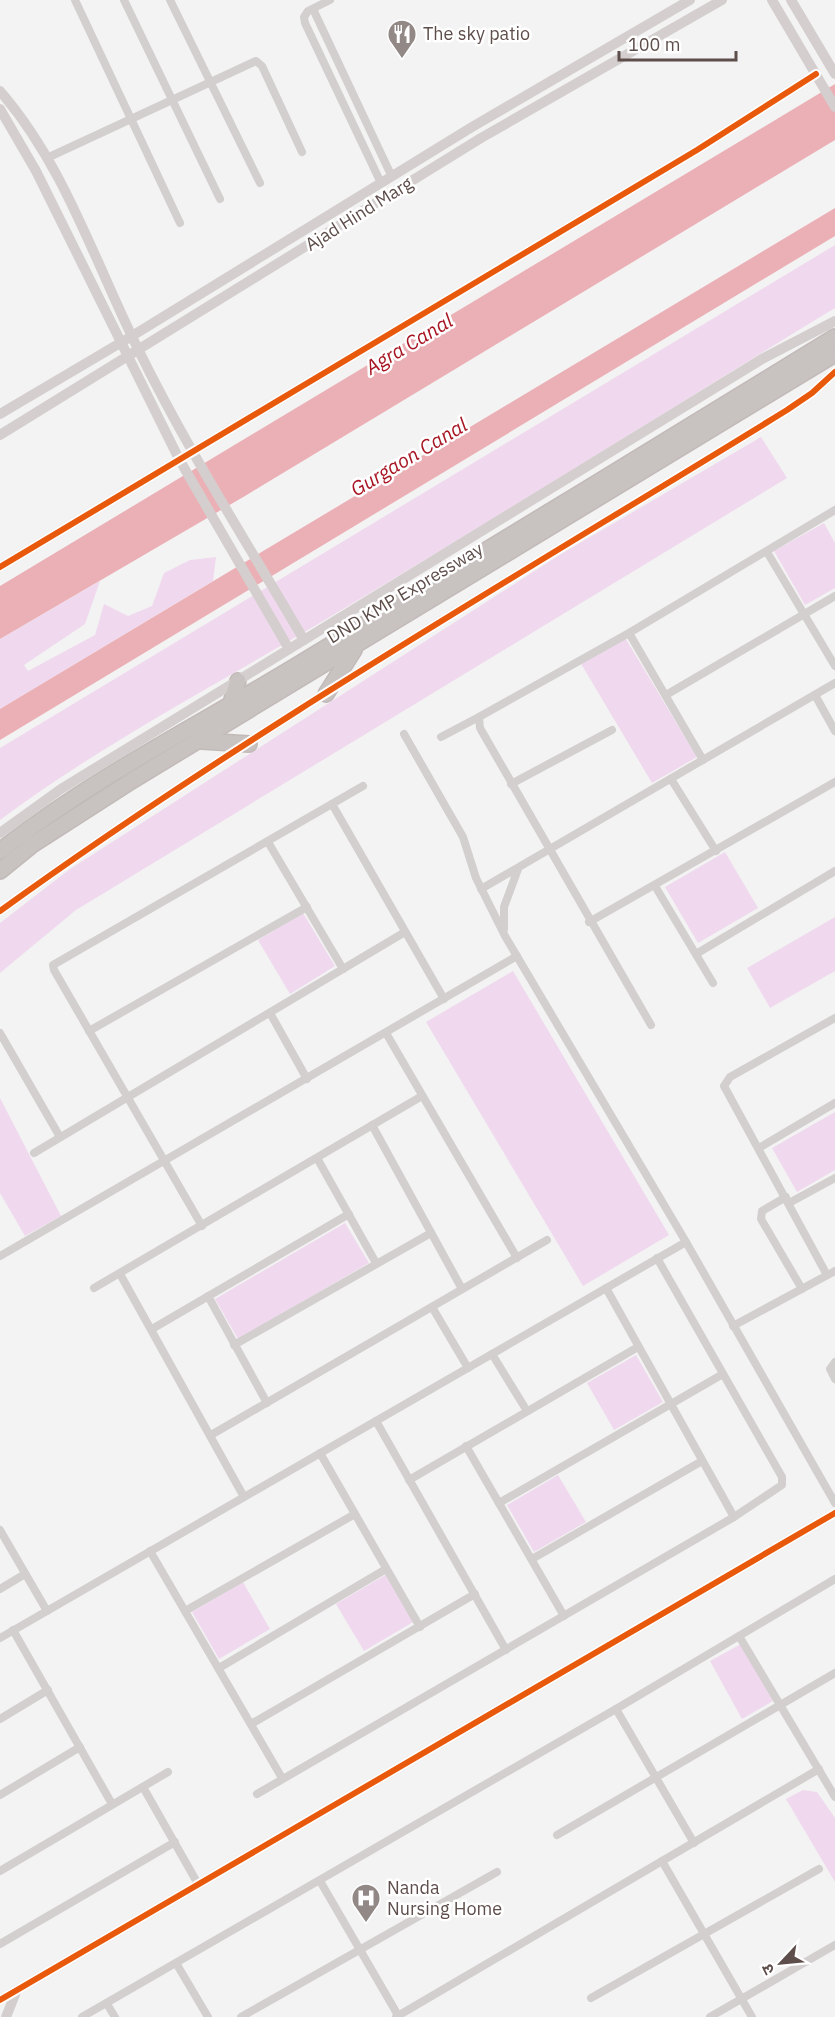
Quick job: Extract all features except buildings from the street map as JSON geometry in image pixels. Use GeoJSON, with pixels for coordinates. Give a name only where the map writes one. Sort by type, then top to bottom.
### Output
{"type":"FeatureCollection","features":[{"type":"Feature","properties":{"kind":"highway","name":"DND KMP Expressway"},"geometry":{"type":"LineString","coordinates":[[0,871],[32,845],[133,780],[202,741],[357,645],[790,373],[835,337]]}},
{"type":"Feature","properties":{"kind":"highway","name":"DND KMP Expressway"},"geometry":{"type":"LineString","coordinates":[[0,851],[115,773],[569,501],[790,373],[835,354]]}},
{"type":"Feature","properties":{"kind":"highway"},"geometry":{"type":"LineString","coordinates":[[326,694],[357,645]]}},
{"type":"Feature","properties":{"kind":"highway"},"geometry":{"type":"LineString","coordinates":[[231,703],[238,681]]}},
{"type":"Feature","properties":{"kind":"highway"},"geometry":{"type":"LineString","coordinates":[[202,741],[249,744]]}},
{"type":"Feature","properties":{"kind":"street"},"geometry":{"type":"LineString","coordinates":[[75,0],[180,223]]}},
{"type":"Feature","properties":{"kind":"street"},"geometry":{"type":"LineString","coordinates":[[124,0],[220,199]]}},
{"type":"Feature","properties":{"kind":"street"},"geometry":{"type":"LineString","coordinates":[[170,0],[260,183]]}},
{"type":"Feature","properties":{"kind":"street"},"geometry":{"type":"LineString","coordinates":[[0,414],[381,183],[690,0]]}},
{"type":"Feature","properties":{"kind":"street","name":"Ajad Hind Marg"},"geometry":{"type":"LineString","coordinates":[[0,435],[481,138],[722,0]]}},
{"type":"Feature","properties":{"kind":"street"},"geometry":{"type":"LineString","coordinates":[[772,0],[835,107]]}},
{"type":"Feature","properties":{"kind":"street"},"geometry":{"type":"LineString","coordinates":[[791,0],[833,68]]}},
{"type":"Feature","properties":{"kind":"street"},"geometry":{"type":"LineString","coordinates":[[326,1],[304,17],[305,23],[381,183]]}},
{"type":"Feature","properties":{"kind":"street"},"geometry":{"type":"LineString","coordinates":[[313,9],[392,177]]}},
{"type":"Feature","properties":{"kind":"street"},"geometry":{"type":"LineString","coordinates":[[660,18],[668,31]]}},
{"type":"Feature","properties":{"kind":"street"},"geometry":{"type":"LineString","coordinates":[[47,158],[252,61],[259,62],[302,152]]}},
{"type":"Feature","properties":{"kind":"street"},"geometry":{"type":"LineString","coordinates":[[0,567],[182,463],[676,163],[816,74]]}},
{"type":"Feature","properties":{"kind":"street"},"geometry":{"type":"LineString","coordinates":[[0,91],[31,128],[47,158],[127,339]]}},
{"type":"Feature","properties":{"kind":"street"},"geometry":{"type":"LineString","coordinates":[[0,109],[127,339],[182,463],[289,649]]}},
{"type":"Feature","properties":{"kind":"street"},"geometry":{"type":"LineString","coordinates":[[0,833],[61,789],[289,649],[521,509],[762,359],[835,321]]}},
{"type":"Feature","properties":{"kind":"street"},"geometry":{"type":"LineString","coordinates":[[134,353],[304,640]]}},
{"type":"Feature","properties":{"kind":"street"},"geometry":{"type":"LineString","coordinates":[[0,911],[70,860],[326,694],[787,410],[812,393],[835,372]]}},
{"type":"Feature","properties":{"kind":"street"},"geometry":{"type":"LineString","coordinates":[[441,737],[629,633],[835,510]]}},
{"type":"Feature","properties":{"kind":"street"},"geometry":{"type":"LineString","coordinates":[[217,525],[234,524]]}},
{"type":"Feature","properties":{"kind":"street"},"geometry":{"type":"LineString","coordinates":[[767,552],[835,666]]}},
{"type":"Feature","properties":{"kind":"street"},"geometry":{"type":"LineString","coordinates":[[666,695],[835,596]]}},
{"type":"Feature","properties":{"kind":"street"},"geometry":{"type":"LineString","coordinates":[[629,633],[703,760]]}},
{"type":"Feature","properties":{"kind":"street"},"geometry":{"type":"LineString","coordinates":[[482,889],[835,683]]}},
{"type":"Feature","properties":{"kind":"street"},"geometry":{"type":"LineString","coordinates":[[815,695],[835,731]]}},
{"type":"Feature","properties":{"kind":"street"},"geometry":{"type":"LineString","coordinates":[[478,717],[480,729],[550,849],[589,922],[651,1025]]}},
{"type":"Feature","properties":{"kind":"street"},"geometry":{"type":"LineString","coordinates":[[511,784],[612,730]]}},
{"type":"Feature","properties":{"kind":"street"},"geometry":{"type":"LineString","coordinates":[[404,734],[463,837],[482,889],[517,956],[686,1242],[835,1503]]}},
{"type":"Feature","properties":{"kind":"street"},"geometry":{"type":"LineString","coordinates":[[671,779],[716,850]]}},
{"type":"Feature","properties":{"kind":"street"},"geometry":{"type":"LineString","coordinates":[[589,922],[656,886],[835,782]]}},
{"type":"Feature","properties":{"kind":"street"},"geometry":{"type":"LineString","coordinates":[[202,1226],[54,970],[55,963],[363,786]]}},
{"type":"Feature","properties":{"kind":"street"},"geometry":{"type":"LineString","coordinates":[[332,804],[444,999]]}},
{"type":"Feature","properties":{"kind":"street"},"geometry":{"type":"LineString","coordinates":[[268,842],[343,969]]}},
{"type":"Feature","properties":{"kind":"street"},"geometry":{"type":"LineString","coordinates":[[506,936],[504,907],[519,867]]}},
{"type":"Feature","properties":{"kind":"street"},"geometry":{"type":"LineString","coordinates":[[696,954],[835,871]]}},
{"type":"Feature","properties":{"kind":"street"},"geometry":{"type":"LineString","coordinates":[[656,886],[713,983]]}},
{"type":"Feature","properties":{"kind":"street"},"geometry":{"type":"LineString","coordinates":[[89,1031],[307,907]]}},
{"type":"Feature","properties":{"kind":"street"},"geometry":{"type":"LineString","coordinates":[[34,1153],[405,932]]}},
{"type":"Feature","properties":{"kind":"street"},"geometry":{"type":"LineString","coordinates":[[0,1256],[517,956]]}},
{"type":"Feature","properties":{"kind":"street"},"geometry":{"type":"LineString","coordinates":[[270,1013],[307,1079]]}},
{"type":"Feature","properties":{"kind":"street"},"geometry":{"type":"LineString","coordinates":[[734,1326],[831,1273],[726,1091],[726,1081],[835,1017]]}},
{"type":"Feature","properties":{"kind":"street"},"geometry":{"type":"LineString","coordinates":[[0,1033],[60,1137]]}},
{"type":"Feature","properties":{"kind":"street"},"geometry":{"type":"LineString","coordinates":[[386,1033],[517,1258]]}},
{"type":"Feature","properties":{"kind":"street"},"geometry":{"type":"LineString","coordinates":[[94,1288],[422,1096]]}},
{"type":"Feature","properties":{"kind":"street"},"geometry":{"type":"LineString","coordinates":[[759,1148],[835,1103]]}},
{"type":"Feature","properties":{"kind":"street"},"geometry":{"type":"LineString","coordinates":[[372,1125],[462,1289]]}},
{"type":"Feature","properties":{"kind":"street"},"geometry":{"type":"LineString","coordinates":[[317,1158],[376,1263]]}},
{"type":"Feature","properties":{"kind":"street"},"geometry":{"type":"LineString","coordinates":[[802,1289],[761,1219],[762,1211],[835,1178]]}},
{"type":"Feature","properties":{"kind":"street"},"geometry":{"type":"LineString","coordinates":[[152,1329],[349,1214]]}},
{"type":"Feature","properties":{"kind":"street"},"geometry":{"type":"LineString","coordinates":[[234,1345],[431,1233]]}},
{"type":"Feature","properties":{"kind":"street"},"geometry":{"type":"LineString","coordinates":[[211,1436],[547,1240]]}},
{"type":"Feature","properties":{"kind":"street"},"geometry":{"type":"LineString","coordinates":[[0,1638],[686,1242]]}},
{"type":"Feature","properties":{"kind":"street"},"geometry":{"type":"LineString","coordinates":[[257,1794],[564,1616],[780,1487],[783,1480],[657,1258]]}},
{"type":"Feature","properties":{"kind":"street"},"geometry":{"type":"LineString","coordinates":[[120,1274],[244,1497]]}},
{"type":"Feature","properties":{"kind":"street"},"geometry":{"type":"LineString","coordinates":[[606,1288],[734,1516]]}},
{"type":"Feature","properties":{"kind":"street"},"geometry":{"type":"LineString","coordinates":[[208,1296],[267,1402]]}},
{"type":"Feature","properties":{"kind":"street"},"geometry":{"type":"LineString","coordinates":[[432,1306],[468,1368]]}},
{"type":"Feature","properties":{"kind":"street"},"geometry":{"type":"LineString","coordinates":[[409,1480],[638,1347]]}},
{"type":"Feature","properties":{"kind":"street"},"geometry":{"type":"LineString","coordinates":[[492,1354],[527,1411]]}},
{"type":"Feature","properties":{"kind":"street"},"geometry":{"type":"LineString","coordinates":[[835,1362],[830,1369],[835,1379]]}},
{"type":"Feature","properties":{"kind":"street"},"geometry":{"type":"LineString","coordinates":[[499,1503],[723,1374]]}},
{"type":"Feature","properties":{"kind":"street"},"geometry":{"type":"LineString","coordinates":[[376,1421],[506,1650]]}},
{"type":"Feature","properties":{"kind":"street"},"geometry":{"type":"LineString","coordinates":[[466,1446],[564,1616]]}},
{"type":"Feature","properties":{"kind":"street"},"geometry":{"type":"LineString","coordinates":[[320,1453],[420,1627]]}},
{"type":"Feature","properties":{"kind":"street"},"geometry":{"type":"LineString","coordinates":[[532,1559],[702,1461]]}},
{"type":"Feature","properties":{"kind":"street"},"geometry":{"type":"LineString","coordinates":[[0,2000],[835,1513]]}},
{"type":"Feature","properties":{"kind":"street"},"geometry":{"type":"LineString","coordinates":[[185,1611],[355,1514]]}},
{"type":"Feature","properties":{"kind":"street"},"geometry":{"type":"LineString","coordinates":[[0,1530],[47,1611]]}},
{"type":"Feature","properties":{"kind":"street"},"geometry":{"type":"LineString","coordinates":[[150,1551],[282,1778]]}},
{"type":"Feature","properties":{"kind":"street"},"geometry":{"type":"LineString","coordinates":[[219,1668],[387,1569]]}},
{"type":"Feature","properties":{"kind":"street"},"geometry":{"type":"LineString","coordinates":[[0,1589],[25,1574]]}},
{"type":"Feature","properties":{"kind":"street"},"geometry":{"type":"LineString","coordinates":[[82,2017],[616,1709],[835,1579]]}},
{"type":"Feature","properties":{"kind":"street"},"geometry":{"type":"LineString","coordinates":[[251,1724],[475,1594]]}},
{"type":"Feature","properties":{"kind":"street"},"geometry":{"type":"LineString","coordinates":[[14,1630],[112,1804]]}},
{"type":"Feature","properties":{"kind":"street"},"geometry":{"type":"LineString","coordinates":[[739,1635],[782,1704],[835,1797]]}},
{"type":"Feature","properties":{"kind":"street"},"geometry":{"type":"LineString","coordinates":[[557,1835],[835,1673]]}},
{"type":"Feature","properties":{"kind":"street"},"geometry":{"type":"LineString","coordinates":[[0,1719],[48,1690]]}},
{"type":"Feature","properties":{"kind":"street"},"geometry":{"type":"LineString","coordinates":[[616,1709],[694,1843]]}},
{"type":"Feature","properties":{"kind":"street"},"geometry":{"type":"LineString","coordinates":[[0,1795],[80,1746]]}},
{"type":"Feature","properties":{"kind":"street"},"geometry":{"type":"LineString","coordinates":[[320,1881],[398,2017],[819,1769]]}},
{"type":"Feature","properties":{"kind":"street"},"geometry":{"type":"LineString","coordinates":[[0,1871],[168,1772]]}},
{"type":"Feature","properties":{"kind":"street"},"geometry":{"type":"LineString","coordinates":[[143,1787],[198,1884]]}},
{"type":"Feature","properties":{"kind":"street"},"geometry":{"type":"LineString","coordinates":[[0,1944],[175,1842]]}},
{"type":"Feature","properties":{"kind":"street"},"geometry":{"type":"LineString","coordinates":[[662,1861],[752,2017]]}},
{"type":"Feature","properties":{"kind":"street"},"geometry":{"type":"LineString","coordinates":[[591,1998],[819,1869]]}},
{"type":"Feature","properties":{"kind":"street"},"geometry":{"type":"LineString","coordinates":[[241,2017],[497,1872]]}},
{"type":"Feature","properties":{"kind":"street"},"geometry":{"type":"LineString","coordinates":[[710,2017],[835,1945]]}},
{"type":"Feature","properties":{"kind":"street"},"geometry":{"type":"LineString","coordinates":[[176,1963],[208,2017]]}},
{"type":"Feature","properties":{"kind":"street"},"geometry":{"type":"LineString","coordinates":[[6,2017],[16,1992]]}},
{"type":"Feature","properties":{"kind":"street"},"geometry":{"type":"LineString","coordinates":[[108,2004],[115,2017]]}},
{"type":"Feature","properties":{"kind":"shaded area"},"geometry":{"type":"Polygon","coordinates":[[[835,245],[835,308],[383,585],[116,742],[0,820],[0,748],[835,245]]]}},
{"type":"Feature","properties":{"kind":"shaded area"},"geometry":{"type":"Polygon","coordinates":[[[761,437],[787,478],[76,910],[0,973],[0,923],[70,869],[561,554],[761,437]]]}},
{"type":"Feature","properties":{"kind":"shaded area"},"geometry":{"type":"Polygon","coordinates":[[[824,523],[835,543],[835,588],[805,605],[774,551],[824,523]]]}},
{"type":"Feature","properties":{"kind":"shaded area"},"geometry":{"type":"Polygon","coordinates":[[[216,557],[213,581],[0,709],[0,639],[100,581],[85,624],[24,665],[28,671],[95,635],[104,604],[128,616],[152,606],[164,573],[190,560],[216,557]]]}},
{"type":"Feature","properties":{"kind":"shaded area"},"geometry":{"type":"Polygon","coordinates":[[[624,636],[697,757],[652,783],[580,662],[624,636]]]}},
{"type":"Feature","properties":{"kind":"shaded area"},"geometry":{"type":"Polygon","coordinates":[[[725,852],[758,908],[698,943],[665,887],[725,852]]]}},
{"type":"Feature","properties":{"kind":"shaded area"},"geometry":{"type":"Polygon","coordinates":[[[303,913],[335,966],[290,994],[258,940],[303,913]]]}},
{"type":"Feature","properties":{"kind":"shaded area"},"geometry":{"type":"Polygon","coordinates":[[[835,917],[835,971],[770,1008],[747,968],[835,917]]]}},
{"type":"Feature","properties":{"kind":"shaded area"},"geometry":{"type":"Polygon","coordinates":[[[513,971],[669,1235],[583,1286],[426,1022],[513,971]]]}},
{"type":"Feature","properties":{"kind":"shaded area"},"geometry":{"type":"Polygon","coordinates":[[[0,1098],[61,1216],[25,1236],[0,1193],[0,1098]]]}},
{"type":"Feature","properties":{"kind":"shaded area"},"geometry":{"type":"Polygon","coordinates":[[[835,1112],[835,1170],[797,1192],[772,1148],[835,1112]]]}},
{"type":"Feature","properties":{"kind":"shaded area"},"geometry":{"type":"Polygon","coordinates":[[[345,1223],[369,1263],[238,1339],[215,1299],[345,1223]]]}},
{"type":"Feature","properties":{"kind":"shaded area"},"geometry":{"type":"Polygon","coordinates":[[[636,1355],[663,1402],[614,1430],[587,1383],[636,1355]]]}},
{"type":"Feature","properties":{"kind":"shaded area"},"geometry":{"type":"Polygon","coordinates":[[[558,1475],[586,1522],[534,1552],[507,1505],[558,1475]]]}},
{"type":"Feature","properties":{"kind":"shaded area"},"geometry":{"type":"Polygon","coordinates":[[[387,1574],[415,1621],[364,1651],[336,1604],[387,1574]]]}},
{"type":"Feature","properties":{"kind":"shaded area"},"geometry":{"type":"Polygon","coordinates":[[[243,1582],[270,1629],[219,1659],[192,1612],[243,1582]]]}},
{"type":"Feature","properties":{"kind":"shaded area"},"geometry":{"type":"Polygon","coordinates":[[[741,1644],[773,1701],[742,1719],[710,1661],[741,1644]]]}},
{"type":"Feature","properties":{"kind":"shaded area"},"geometry":{"type":"Polygon","coordinates":[[[803,1790],[817,1792],[835,1818],[835,1882],[786,1799],[803,1790]]]}},
{"type":"Feature","properties":{"kind":"water","name":"Agra Canal"},"geometry":{"type":"Polygon","coordinates":[[[835,84],[835,140],[245,496],[0,639],[0,586],[835,84]]]}},
{"type":"Feature","properties":{"kind":"water"},"geometry":{"type":"Polygon","coordinates":[[[835,208],[835,236],[0,740],[0,709],[835,208]]]}},
{"type":"Feature","properties":{"kind":"cycle path"},"geometry":{"type":"LineString","coordinates":[[0,567],[697,150],[816,74]]}},
{"type":"Feature","properties":{"kind":"cycle path"},"geometry":{"type":"LineString","coordinates":[[0,911],[95,844],[290,715],[787,410],[812,393],[835,372]]}},
{"type":"Feature","properties":{"kind":"cycle path"},"geometry":{"type":"LineString","coordinates":[[0,2000],[835,1513]]}},
{"type":"Feature","properties":{"kind":"place","name":"The sky patio"},"geometry":{"type":"Point","coordinates":[402,60]}},
{"type":"Feature","properties":{"kind":"place","name":"Nanda Nursing Home"},"geometry":{"type":"Point","coordinates":[366,1924]}},
{"type":"Feature","properties":{"kind":"water label","name":"Gurgaon Canal"},"geometry":{"type":"Point","coordinates":[409,457]}}]}
